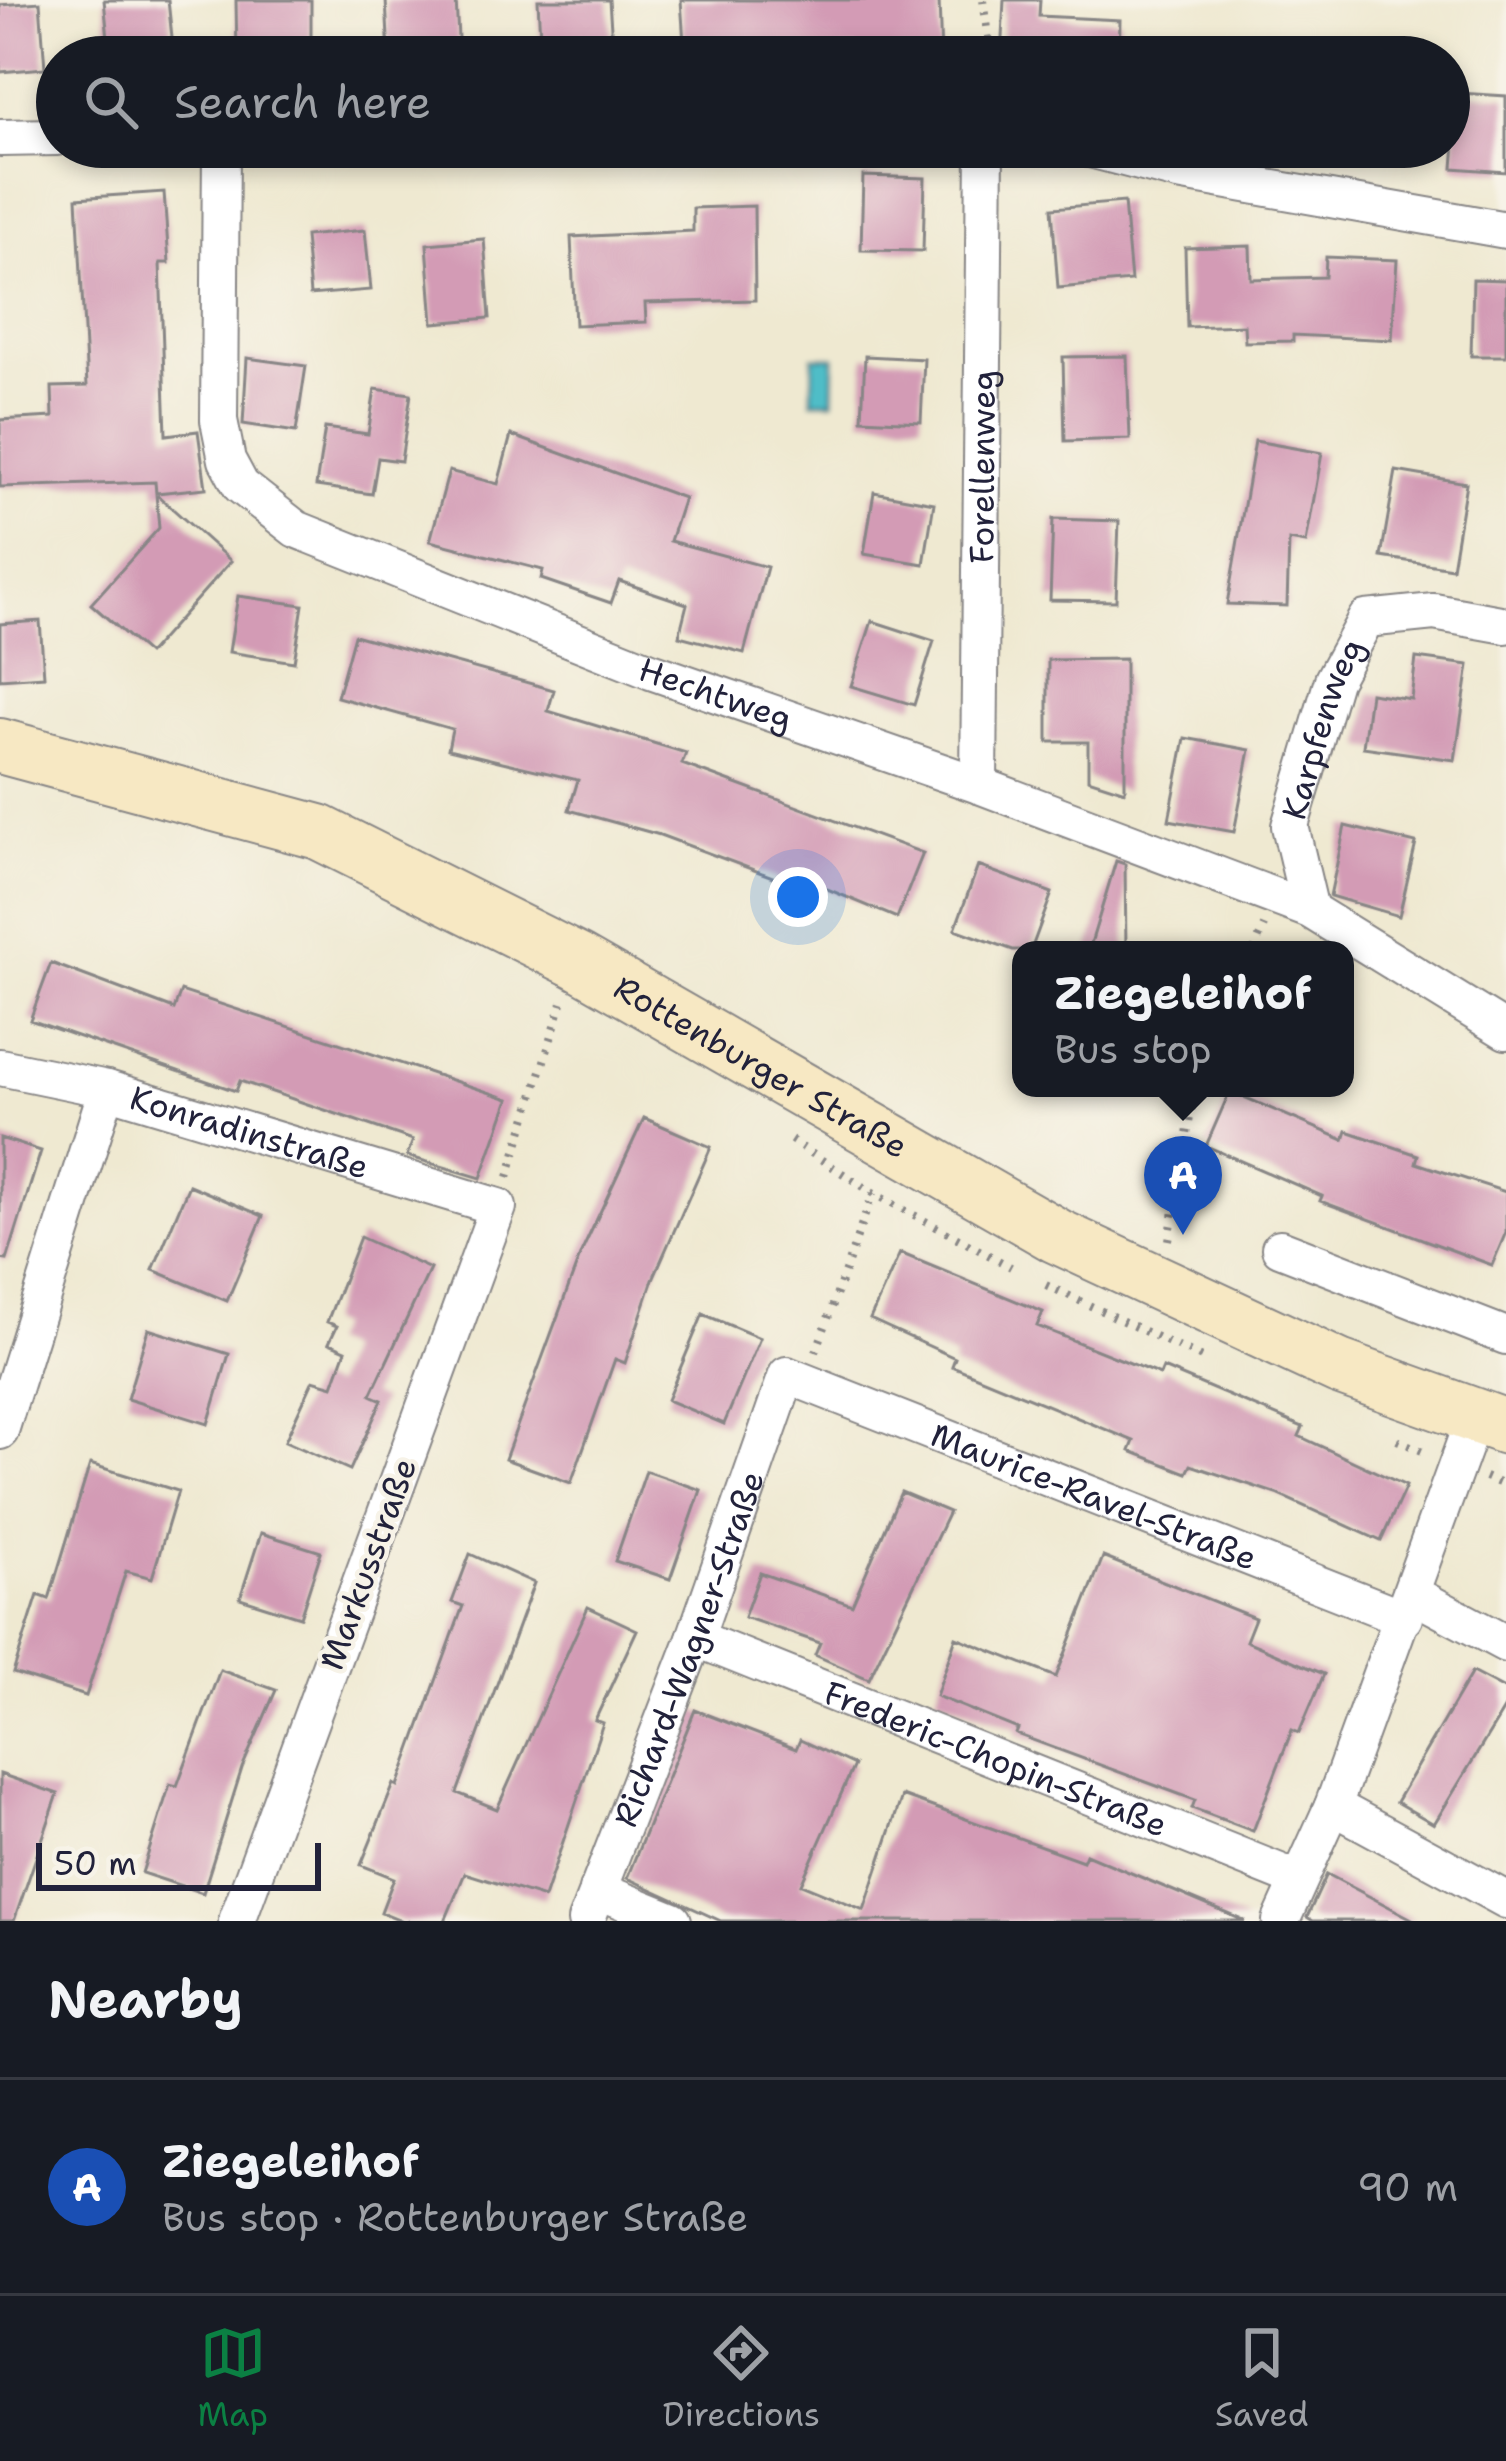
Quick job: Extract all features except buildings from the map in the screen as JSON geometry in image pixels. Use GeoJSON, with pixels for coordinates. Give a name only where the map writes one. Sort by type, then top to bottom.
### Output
{"type":"FeatureCollection","features":[{"type":"Feature","properties":{"kind":"street"},"geometry":{"type":"LineString","coordinates":[[0,138],[36,137]]}},
{"type":"Feature","properties":{"kind":"street","name":"Hechtweg"},"geometry":{"type":"LineString","coordinates":[[221,168],[219,420],[227,460],[241,486],[296,530],[651,671],[979,785],[1310,910],[1506,1031]]}},
{"type":"Feature","properties":{"kind":"street","name":"Forellenweg"},"geometry":{"type":"LineString","coordinates":[[979,785],[986,168]]}},
{"type":"Feature","properties":{"kind":"street"},"geometry":{"type":"LineString","coordinates":[[1163,168],[1506,230]]}},
{"type":"Feature","properties":{"kind":"street","name":"Karpfenweg"},"geometry":{"type":"LineString","coordinates":[[1310,910],[1290,826],[1333,680],[1366,619],[1434,612],[1506,625]]}},
{"type":"Feature","properties":{"kind":"street","name":"Rottenburger Straße"},"geometry":{"type":"LineString","coordinates":[[0,746],[319,832],[577,961],[1057,1236],[1339,1367],[1490,1423]]}},
{"type":"Feature","properties":{"kind":"street","name":"Konradinstraße"},"geometry":{"type":"LineString","coordinates":[[0,1066],[107,1089],[498,1208]]}},
{"type":"Feature","properties":{"kind":"street"},"geometry":{"type":"LineString","coordinates":[[0,1431],[107,1089]]}},
{"type":"Feature","properties":{"kind":"street","name":"Markusstraße"},"geometry":{"type":"LineString","coordinates":[[237,1921],[498,1208]]}},
{"type":"Feature","properties":{"kind":"street"},"geometry":{"type":"LineString","coordinates":[[1280,1248],[1506,1336]]}},
{"type":"Feature","properties":{"kind":"street","name":"Maurice-Ravel-Straße"},"geometry":{"type":"LineString","coordinates":[[796,1378],[1506,1644]]}},
{"type":"Feature","properties":{"kind":"street","name":"Richard-Wagner-Straße"},"geometry":{"type":"LineString","coordinates":[[592,1906],[796,1378]]}},
{"type":"Feature","properties":{"kind":"street"},"geometry":{"type":"LineString","coordinates":[[1281,1921],[1490,1423]]}},
{"type":"Feature","properties":{"kind":"street","name":"Frederic-Chopin-Straße"},"geometry":{"type":"LineString","coordinates":[[695,1638],[1297,1880]]}},
{"type":"Feature","properties":{"kind":"street"},"geometry":{"type":"LineString","coordinates":[[1333,1806],[1506,1900]]}},
{"type":"Feature","properties":{"kind":"street"},"geometry":{"type":"LineString","coordinates":[[592,1906],[673,1921]]}},
{"type":"Feature","properties":{"kind":"path"},"geometry":{"type":"LineString","coordinates":[[983,0],[988,36]]}},
{"type":"Feature","properties":{"kind":"path"},"geometry":{"type":"LineString","coordinates":[[498,1208],[577,961]]}},
{"type":"Feature","properties":{"kind":"path"},"geometry":{"type":"LineString","coordinates":[[1190,1251],[1169,1242],[1193,1097]]}},
{"type":"Feature","properties":{"kind":"path"},"geometry":{"type":"LineString","coordinates":[[796,1378],[874,1193]]}},
{"type":"Feature","properties":{"kind":"water"},"geometry":{"type":"Polygon","coordinates":[[[813,357],[834,357],[833,401],[812,401],[813,357]]]}},
{"type":"Feature","properties":{"kind":"place","name":"Ziegeleihof"},"geometry":{"type":"Point","coordinates":[1183,1235]}}]}
